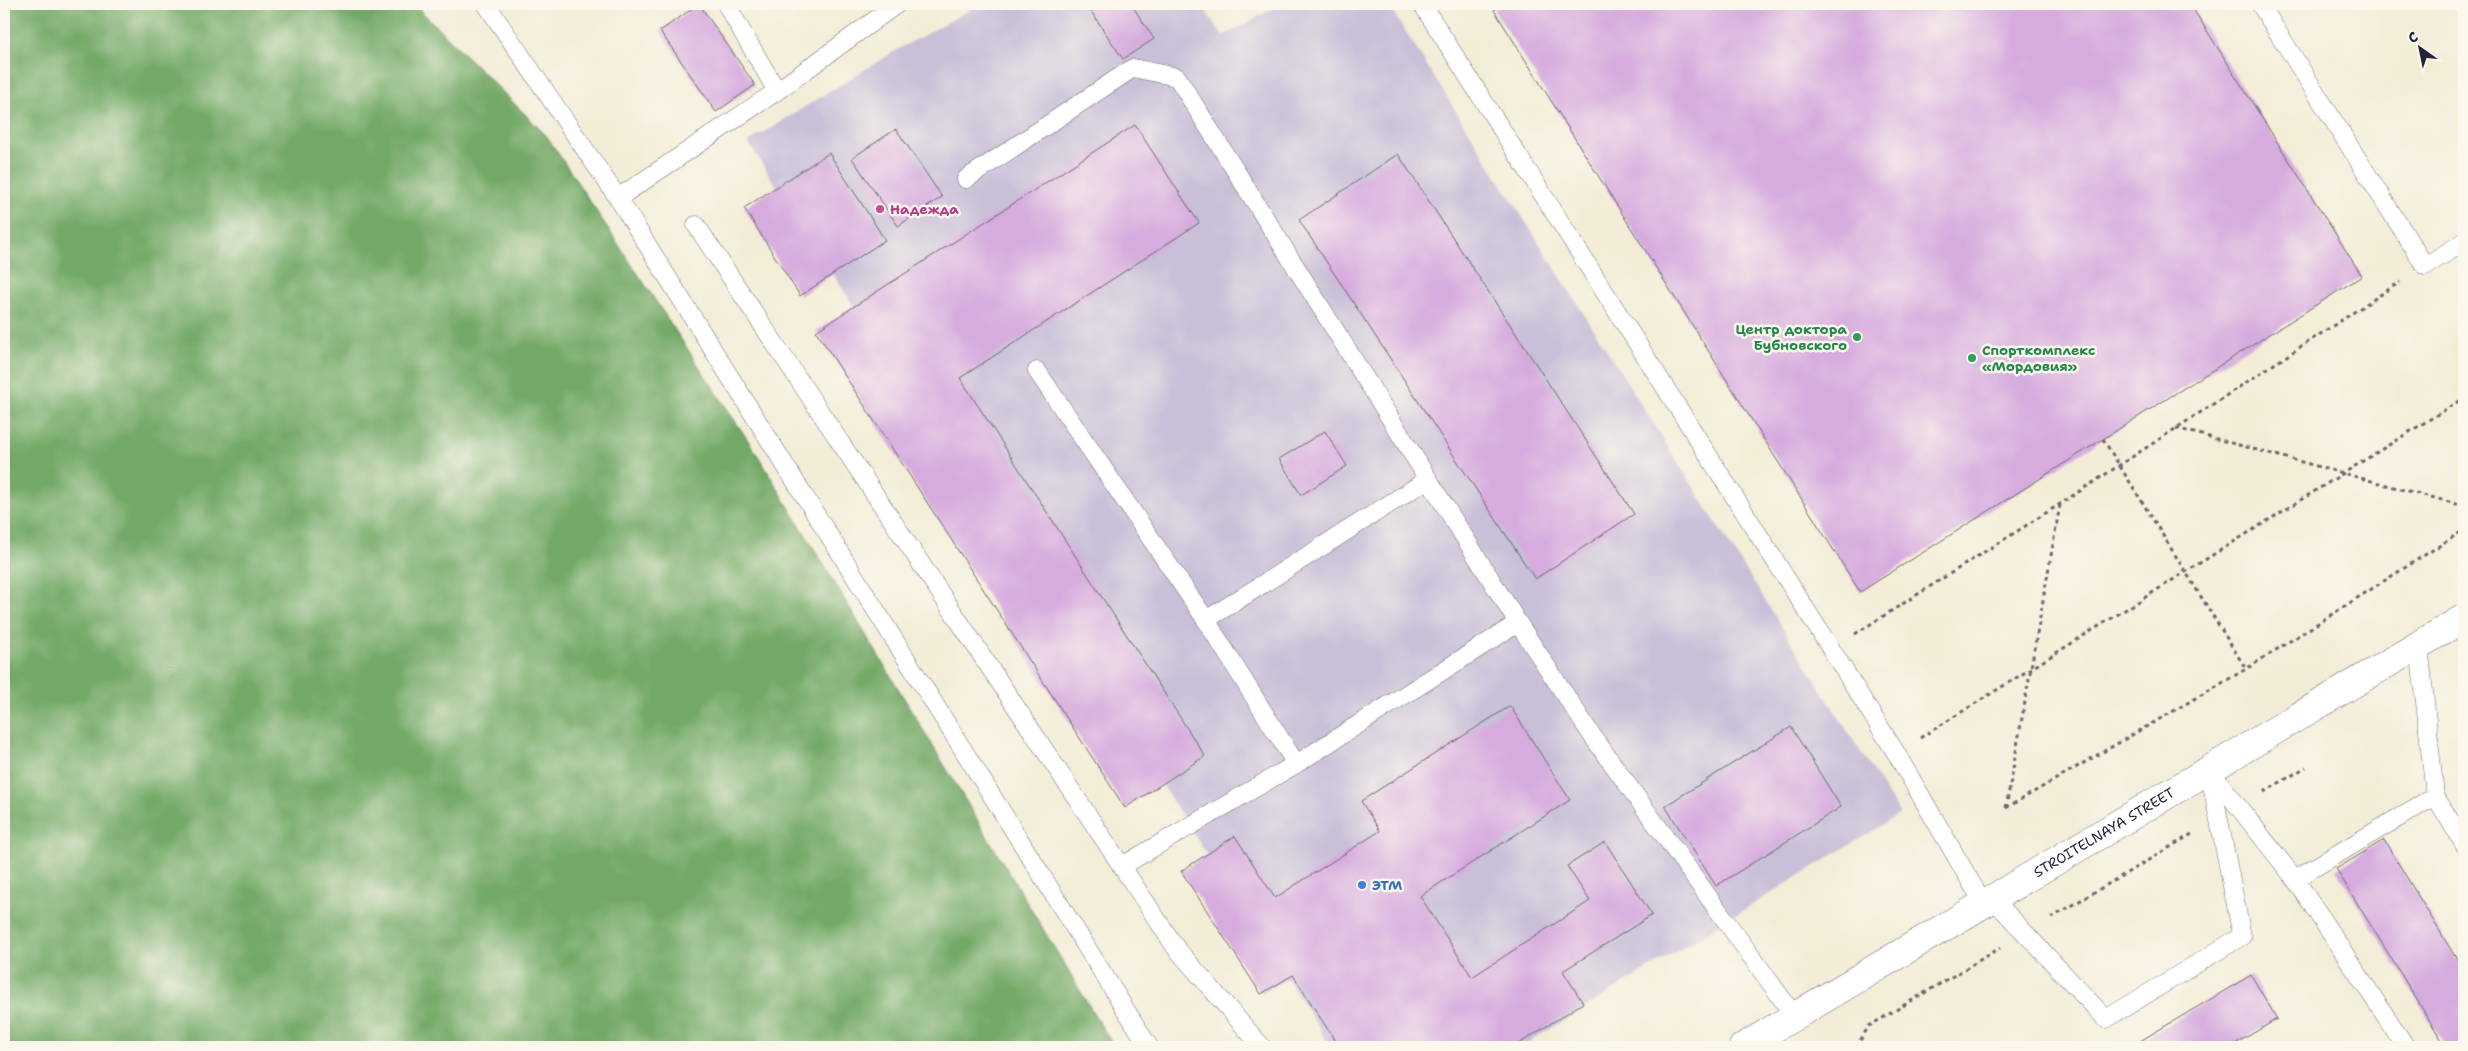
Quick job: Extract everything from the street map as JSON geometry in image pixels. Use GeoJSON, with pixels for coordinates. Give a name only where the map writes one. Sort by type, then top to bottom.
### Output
{"type":"FeatureCollection","features":[{"type":"Feature","properties":{"kind":"street","name":"STROITELNAYA STREET"},"geometry":{"type":"LineString","coordinates":[[1744,1047],[2464,618]]}},
{"type":"Feature","properties":{"kind":"lane"},"geometry":{"type":"LineString","coordinates":[[486,4],[618,198],[1149,1047]]}},
{"type":"Feature","properties":{"kind":"lane"},"geometry":{"type":"LineString","coordinates":[[726,4],[777,91]]}},
{"type":"Feature","properties":{"kind":"lane"},"geometry":{"type":"LineString","coordinates":[[618,198],[777,91],[897,4]]}},
{"type":"Feature","properties":{"kind":"lane"},"geometry":{"type":"LineString","coordinates":[[1422,4],[1831,649],[1988,901],[2025,933],[2106,1018],[2242,936],[2209,770]]}},
{"type":"Feature","properties":{"kind":"lane"},"geometry":{"type":"LineString","coordinates":[[2260,4],[2425,266],[2464,242]]}},
{"type":"Feature","properties":{"kind":"lane"},"geometry":{"type":"LineString","coordinates":[[966,179],[1133,68],[1177,77],[1518,623],[1591,734],[1795,1018]]}},
{"type":"Feature","properties":{"kind":"lane"},"geometry":{"type":"LineString","coordinates":[[696,225],[1176,948],[1262,1047]]}},
{"type":"Feature","properties":{"kind":"lane"},"geometry":{"type":"LineString","coordinates":[[1037,371],[1206,620],[1296,764]]}},
{"type":"Feature","properties":{"kind":"lane"},"geometry":{"type":"LineString","coordinates":[[1206,620],[1427,480]]}},
{"type":"Feature","properties":{"kind":"lane"},"geometry":{"type":"LineString","coordinates":[[1122,866],[1296,764],[1518,623]]}},
{"type":"Feature","properties":{"kind":"lane"},"geometry":{"type":"LineString","coordinates":[[2419,645],[2435,796],[2464,844]]}},
{"type":"Feature","properties":{"kind":"lane"},"geometry":{"type":"LineString","coordinates":[[2209,770],[2295,879],[2406,1047]]}},
{"type":"Feature","properties":{"kind":"lane"},"geometry":{"type":"LineString","coordinates":[[2295,879],[2435,796]]}},
{"type":"Feature","properties":{"kind":"path"},"geometry":{"type":"LineString","coordinates":[[1831,649],[2119,466],[2425,266]]}},
{"type":"Feature","properties":{"kind":"path"},"geometry":{"type":"LineString","coordinates":[[1896,753],[2460,401]]}},
{"type":"Feature","properties":{"kind":"path"},"geometry":{"type":"LineString","coordinates":[[2176,428],[2464,506]]}},
{"type":"Feature","properties":{"kind":"path"},"geometry":{"type":"LineString","coordinates":[[2103,439],[2246,669]]}},
{"type":"Feature","properties":{"kind":"path"},"geometry":{"type":"LineString","coordinates":[[2060,504],[2006,808],[2246,669],[2464,530]]}},
{"type":"Feature","properties":{"kind":"path"},"geometry":{"type":"LineString","coordinates":[[2238,807],[2306,767]]}},
{"type":"Feature","properties":{"kind":"path"},"geometry":{"type":"LineString","coordinates":[[1856,1047],[1869,1026],[2218,818]]}},
{"type":"Feature","properties":{"kind":"shaded area"},"geometry":{"type":"Polygon","coordinates":[[[980,4],[1201,4],[1223,36],[1282,4],[1388,4],[1900,814],[1521,1047],[1331,1047],[748,142],[895,51],[980,4]]]}},
{"type":"Feature","properties":{"kind":"green space"},"geometry":{"type":"Polygon","coordinates":[[[4,4],[414,4],[546,135],[757,454],[1114,1047],[4,1047],[4,4]]]}},
{"type":"Feature","properties":{"kind":"building"},"geometry":{"type":"Polygon","coordinates":[[[699,4],[755,85],[716,112],[660,31],[699,4]]]}},
{"type":"Feature","properties":{"kind":"building"},"geometry":{"type":"Polygon","coordinates":[[[1086,4],[1131,4],[1154,39],[1123,59],[1086,4]]]}},
{"type":"Feature","properties":{"kind":"building","name":"Спорткомплекс «Мордовия»"},"geometry":{"type":"Polygon","coordinates":[[[1504,4],[2190,4],[2362,276],[1860,592],[1494,10],[1504,4]]]}},
{"type":"Feature","properties":{"kind":"building"},"geometry":{"type":"Polygon","coordinates":[[[1135,125],[1199,223],[960,378],[1205,756],[1125,808],[816,331],[1135,125]]]}},
{"type":"Feature","properties":{"kind":"building"},"geometry":{"type":"Polygon","coordinates":[[[896,129],[942,197],[898,226],[852,158],[896,129]]]}},
{"type":"Feature","properties":{"kind":"building"},"geometry":{"type":"Polygon","coordinates":[[[829,153],[885,240],[800,296],[744,208],[829,153]]]}},
{"type":"Feature","properties":{"kind":"building"},"geometry":{"type":"Polygon","coordinates":[[[1398,154],[1634,514],[1535,579],[1299,220],[1398,154]]]}},
{"type":"Feature","properties":{"kind":"building"},"geometry":{"type":"Polygon","coordinates":[[[1325,431],[1347,466],[1301,495],[1279,459],[1325,431]]]}},
{"type":"Feature","properties":{"kind":"building"},"geometry":{"type":"Polygon","coordinates":[[[1510,706],[1570,800],[1420,896],[1472,977],[1590,901],[1567,866],[1605,842],[1652,915],[1563,971],[1583,1003],[1514,1047],[1339,1047],[1293,975],[1261,994],[1181,871],[1235,836],[1275,898],[1380,831],[1361,801],[1510,706]]]}},
{"type":"Feature","properties":{"kind":"building"},"geometry":{"type":"Polygon","coordinates":[[[1791,727],[1841,807],[1716,886],[1665,806],[1791,727]]]}},
{"type":"Feature","properties":{"kind":"building"},"geometry":{"type":"Polygon","coordinates":[[[2384,840],[2464,971],[2464,1047],[2446,1047],[2336,869],[2384,840]]]}},
{"type":"Feature","properties":{"kind":"building"},"geometry":{"type":"Polygon","coordinates":[[[2251,975],[2277,1019],[2230,1047],[2130,1047],[2251,975]]]}},
{"type":"Feature","properties":{"kind":"place","name":"Надежда"},"geometry":{"type":"Point","coordinates":[880,209]}},
{"type":"Feature","properties":{"kind":"place","name":"Центр доктора Бубновского"},"geometry":{"type":"Point","coordinates":[1857,337]}},
{"type":"Feature","properties":{"kind":"place","name":"Спорткомплекс «Мордовия»"},"geometry":{"type":"Point","coordinates":[1972,358]}},
{"type":"Feature","properties":{"kind":"place","name":"ЭТМ"},"geometry":{"type":"Point","coordinates":[1362,885]}}]}
